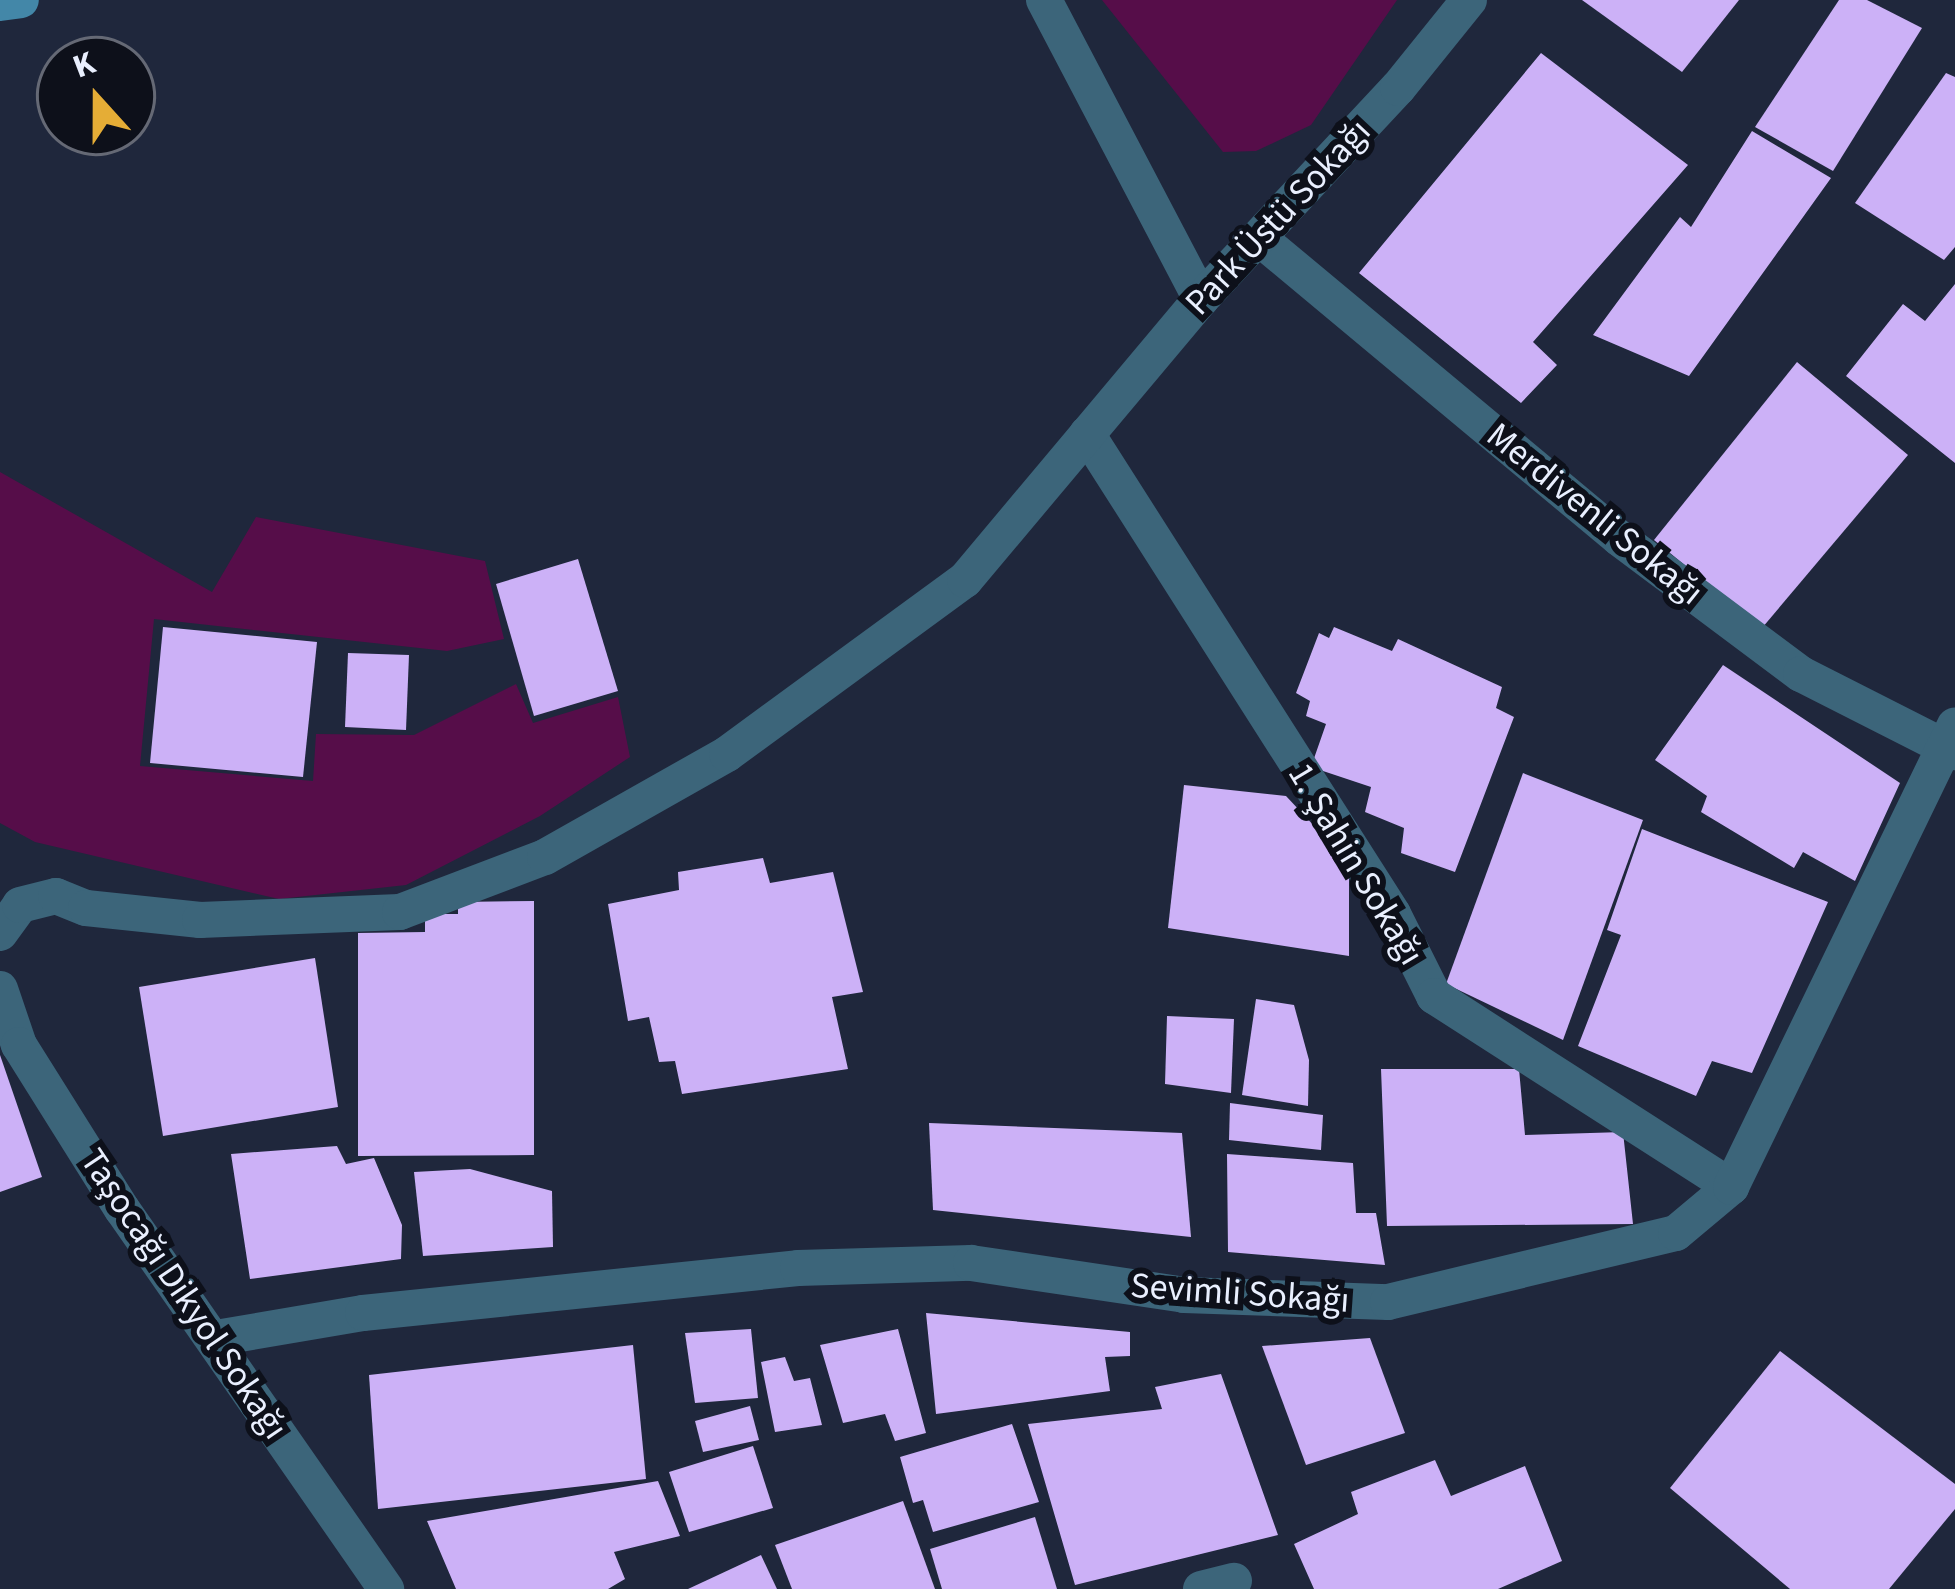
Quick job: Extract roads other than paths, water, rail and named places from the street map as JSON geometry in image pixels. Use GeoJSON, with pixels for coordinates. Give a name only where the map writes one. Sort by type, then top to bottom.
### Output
{"type":"FeatureCollection","features":[{"type":"Feature","properties":{"kind":"main road"},"geometry":{"type":"LineString","coordinates":[[0,3],[21,0]]}},
{"type":"Feature","properties":{"kind":"street"},"geometry":{"type":"LineString","coordinates":[[1044,0],[1201,299]]}},
{"type":"Feature","properties":{"kind":"street","name":"Park Üstü Sokağı"},"geometry":{"type":"LineString","coordinates":[[1087,434],[1201,299],[1469,0]]}},
{"type":"Feature","properties":{"kind":"street","name":"Merdivenli Sokağı"},"geometry":{"type":"LineString","coordinates":[[1259,238],[1619,538],[1783,661],[1951,741]]}},
{"type":"Feature","properties":{"kind":"street"},"geometry":{"type":"LineString","coordinates":[[0,933],[20,904],[56,896],[86,908],[200,920],[400,912],[488,884],[727,754],[854,667],[964,580],[1087,434]]}},
{"type":"Feature","properties":{"kind":"street","name":"1. Şahin Sokağı"},"geometry":{"type":"LineString","coordinates":[[1087,434],[1394,914],[1434,996],[1731,1187]]}},
{"type":"Feature","properties":{"kind":"street","name":"Sevimli Sokağı"},"geometry":{"type":"LineString","coordinates":[[216,1338],[364,1313],[820,1268],[971,1263],[1184,1295],[1388,1302],[1676,1233],[1731,1187],[1951,741]]}},
{"type":"Feature","properties":{"kind":"street","name":"Taşocağı Dikyol Sokağı"},"geometry":{"type":"LineString","coordinates":[[0,989],[19,1046],[386,1589]]}}]}
